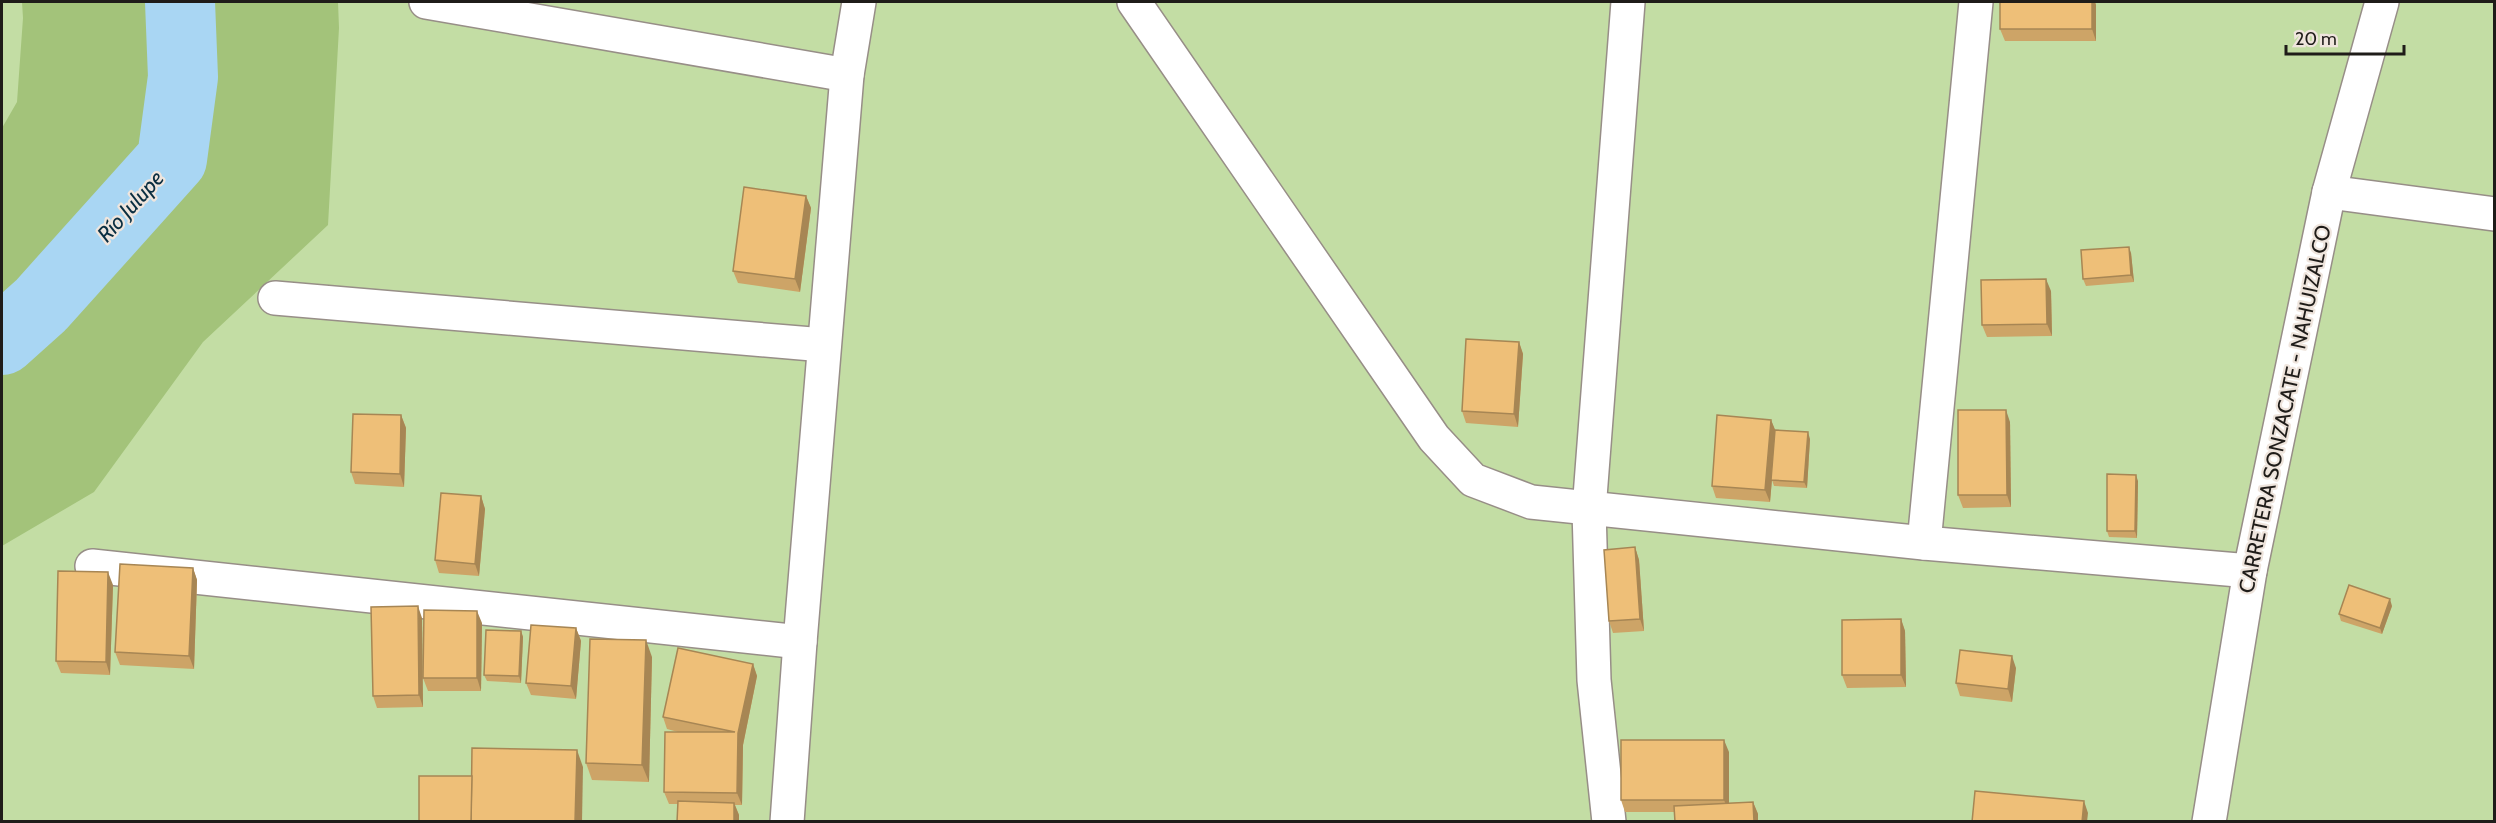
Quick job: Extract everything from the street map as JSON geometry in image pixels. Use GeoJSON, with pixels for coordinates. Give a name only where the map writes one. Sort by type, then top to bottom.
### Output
{"type":"FeatureCollection","features":[{"type":"Feature","properties":{"kind":"street"},"geometry":{"type":"LineString","coordinates":[[426,2],[847,75]]}},
{"type":"Feature","properties":{"kind":"street"},"geometry":{"type":"LineString","coordinates":[[787,822],[847,75],[859,2]]}},
{"type":"Feature","properties":{"kind":"street"},"geometry":{"type":"LineString","coordinates":[[1134,2],[1434,438],[1473,480],[1531,502],[1589,510],[1924,543],[2250,571]]}},
{"type":"Feature","properties":{"kind":"street"},"geometry":{"type":"LineString","coordinates":[[1609,822],[1594,680],[1589,510],[1628,2]]}},
{"type":"Feature","properties":{"kind":"street"},"geometry":{"type":"LineString","coordinates":[[1924,543],[1976,2]]}},
{"type":"Feature","properties":{"kind":"street","name":"CARRETERA SONZACATE - NAHUIZALCO"},"geometry":{"type":"LineString","coordinates":[[2209,822],[2250,571],[2329,192],[2382,2]]}},
{"type":"Feature","properties":{"kind":"street"},"geometry":{"type":"LineString","coordinates":[[2329,192],[2494,214]]}},
{"type":"Feature","properties":{"kind":"street"},"geometry":{"type":"LineString","coordinates":[[275,298],[824,345]]}},
{"type":"Feature","properties":{"kind":"street"},"geometry":{"type":"LineString","coordinates":[[92,566],[800,642]]}},
{"type":"Feature","properties":{"kind":"green space"},"geometry":{"type":"Polygon","coordinates":[[[2,2],[2494,2],[2494,821],[2,822],[2,2]]]}},
{"type":"Feature","properties":{"kind":"green space"},"geometry":{"type":"Polygon","coordinates":[[[22,2],[338,2],[339,28],[328,225],[203,342],[94,492],[2,546],[2,128],[17,102],[22,2]]]}},
{"type":"Feature","properties":{"kind":"building"},"geometry":{"type":"Polygon","coordinates":[[[2000,2],[2092,2],[2092,29],[2000,29],[2000,2]]]}},
{"type":"Feature","properties":{"kind":"building"},"geometry":{"type":"Polygon","coordinates":[[[744,187],[806,196],[795,279],[733,271],[744,187]]]}},
{"type":"Feature","properties":{"kind":"building"},"geometry":{"type":"Polygon","coordinates":[[[2129,247],[2131,275],[2083,279],[2081,250],[2129,247]]]}},
{"type":"Feature","properties":{"kind":"building"},"geometry":{"type":"Polygon","coordinates":[[[2046,279],[2047,324],[1982,325],[1981,280],[2046,279]]]}},
{"type":"Feature","properties":{"kind":"building"},"geometry":{"type":"Polygon","coordinates":[[[1466,339],[1519,342],[1514,414],[1462,411],[1466,339]]]}},
{"type":"Feature","properties":{"kind":"building"},"geometry":{"type":"Polygon","coordinates":[[[1958,410],[2006,410],[2007,495],[1958,495],[1958,410]]]}},
{"type":"Feature","properties":{"kind":"building"},"geometry":{"type":"Polygon","coordinates":[[[353,414],[401,415],[400,474],[351,472],[353,414]]]}},
{"type":"Feature","properties":{"kind":"building"},"geometry":{"type":"Polygon","coordinates":[[[1717,415],[1771,420],[1765,490],[1712,486],[1717,415]]]}},
{"type":"Feature","properties":{"kind":"building"},"geometry":{"type":"Polygon","coordinates":[[[1775,430],[1808,432],[1804,482],[1771,480],[1775,430]]]}},
{"type":"Feature","properties":{"kind":"building"},"geometry":{"type":"Polygon","coordinates":[[[2107,474],[2136,475],[2135,531],[2107,531],[2107,474]]]}},
{"type":"Feature","properties":{"kind":"building"},"geometry":{"type":"Polygon","coordinates":[[[441,493],[481,496],[475,564],[435,560],[441,493]]]}},
{"type":"Feature","properties":{"kind":"building"},"geometry":{"type":"Polygon","coordinates":[[[1635,547],[1640,619],[1609,621],[1604,550],[1635,547]]]}},
{"type":"Feature","properties":{"kind":"building"},"geometry":{"type":"Polygon","coordinates":[[[120,564],[193,568],[189,656],[115,652],[120,564]]]}},
{"type":"Feature","properties":{"kind":"building"},"geometry":{"type":"Polygon","coordinates":[[[58,571],[108,572],[106,662],[56,661],[58,571]]]}},
{"type":"Feature","properties":{"kind":"building"},"geometry":{"type":"Polygon","coordinates":[[[2349,585],[2390,599],[2380,628],[2339,614],[2349,585]]]}},
{"type":"Feature","properties":{"kind":"building"},"geometry":{"type":"Polygon","coordinates":[[[418,606],[419,695],[373,696],[371,607],[418,606]]]}},
{"type":"Feature","properties":{"kind":"building"},"geometry":{"type":"Polygon","coordinates":[[[424,610],[477,611],[477,678],[423,678],[424,610]]]}},
{"type":"Feature","properties":{"kind":"building"},"geometry":{"type":"Polygon","coordinates":[[[1901,619],[1901,675],[1842,675],[1842,620],[1901,619]]]}},
{"type":"Feature","properties":{"kind":"building"},"geometry":{"type":"Polygon","coordinates":[[[531,625],[576,628],[571,686],[526,683],[531,625]]]}},
{"type":"Feature","properties":{"kind":"building"},"geometry":{"type":"Polygon","coordinates":[[[486,630],[521,631],[519,676],[484,675],[486,630]]]}},
{"type":"Feature","properties":{"kind":"building"},"geometry":{"type":"Polygon","coordinates":[[[590,639],[646,640],[642,765],[586,763],[590,639]]]}},
{"type":"Feature","properties":{"kind":"building"},"geometry":{"type":"Polygon","coordinates":[[[678,648],[753,664],[738,733],[737,793],[664,792],[665,732],[735,732],[663,717],[678,648]]]}},
{"type":"Feature","properties":{"kind":"building"},"geometry":{"type":"Polygon","coordinates":[[[1960,650],[2012,656],[2008,689],[1956,683],[1960,650]]]}},
{"type":"Feature","properties":{"kind":"building"},"geometry":{"type":"Polygon","coordinates":[[[1621,740],[1724,740],[1724,800],[1621,800],[1621,740]]]}},
{"type":"Feature","properties":{"kind":"building"},"geometry":{"type":"Polygon","coordinates":[[[472,748],[577,750],[575,822],[471,822],[472,748]]]}},
{"type":"Feature","properties":{"kind":"building"},"geometry":{"type":"Polygon","coordinates":[[[419,776],[472,776],[471,822],[419,822],[419,776]]]}},
{"type":"Feature","properties":{"kind":"building"},"geometry":{"type":"Polygon","coordinates":[[[1975,791],[2084,801],[2082,822],[1972,822],[1975,791]]]}},
{"type":"Feature","properties":{"kind":"building"},"geometry":{"type":"Polygon","coordinates":[[[678,801],[734,803],[734,822],[677,822],[678,801]]]}},
{"type":"Feature","properties":{"kind":"building"},"geometry":{"type":"Polygon","coordinates":[[[1753,802],[1754,822],[1675,822],[1674,806],[1753,802]]]}},
{"type":"Feature","properties":{"kind":"waterway","name":"Río Julupe"},"geometry":{"type":"LineString","coordinates":[[2,340],[41,305],[172,159],[183,77],[180,2]]}}]}
